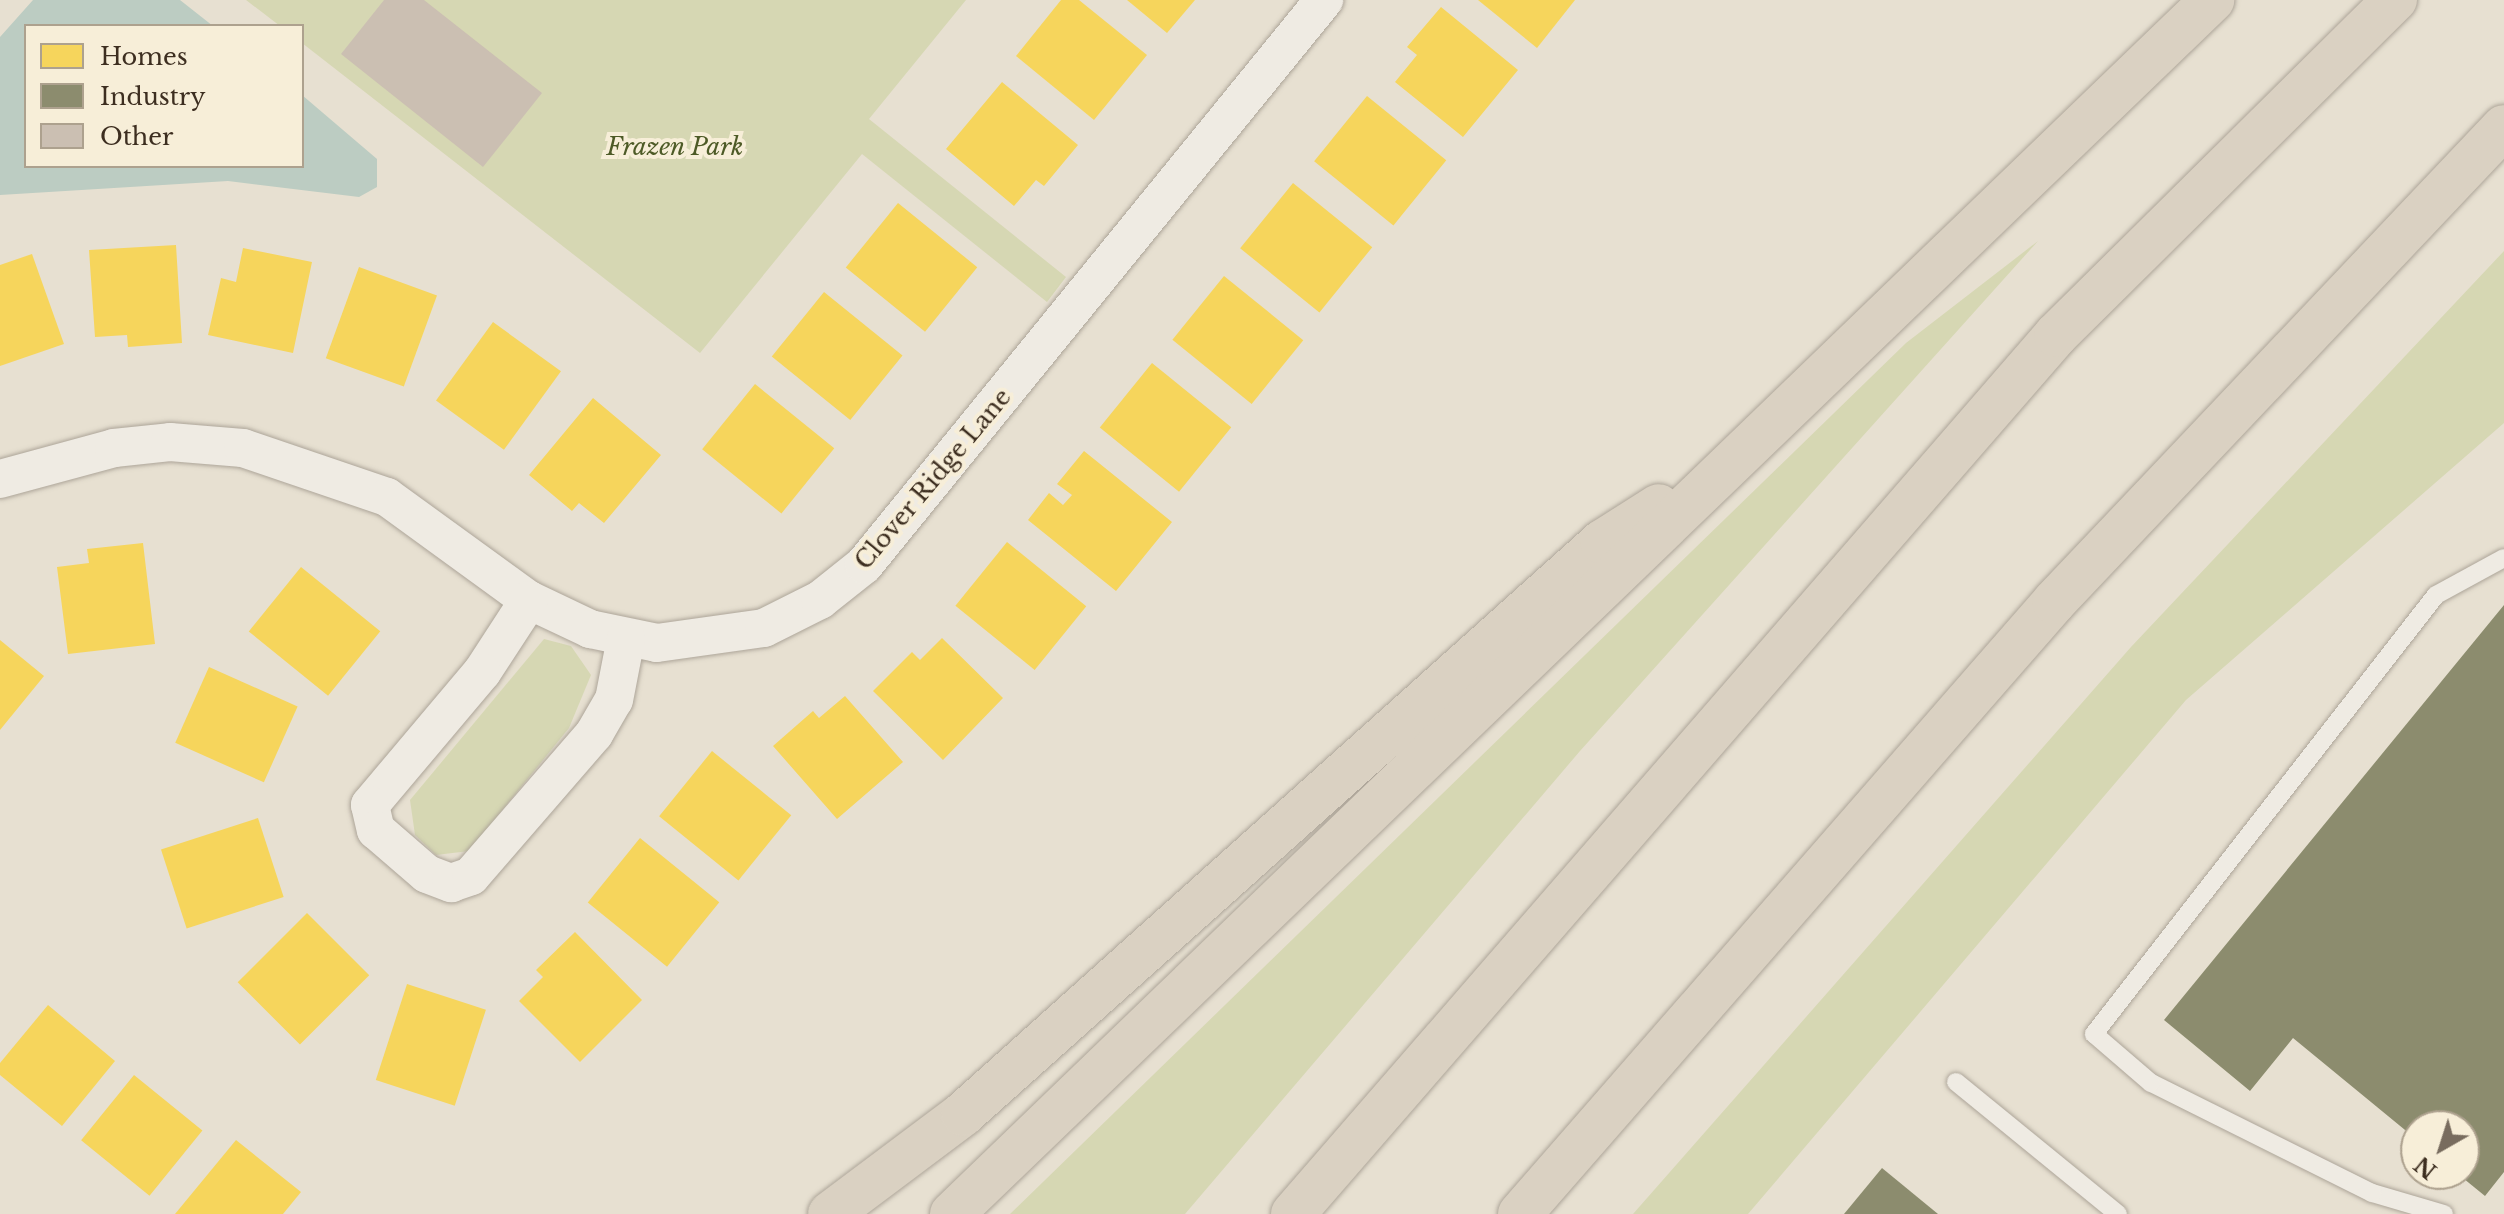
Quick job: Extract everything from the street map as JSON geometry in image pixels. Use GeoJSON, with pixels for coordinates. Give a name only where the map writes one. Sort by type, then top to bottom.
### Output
{"type":"FeatureCollection","features":[{"type":"Feature","properties":{"kind":"highway"},"geometry":{"type":"LineString","coordinates":[[952,1214],[2212,0]]}},
{"type":"Feature","properties":{"kind":"highway"},"geometry":{"type":"LineString","coordinates":[[1293,1214],[2056,335],[2395,0]]}},
{"type":"Feature","properties":{"kind":"highway"},"geometry":{"type":"LineString","coordinates":[[1520,1214],[2054,602],[2504,127]]}},
{"type":"Feature","properties":{"kind":"highway"},"geometry":{"type":"LineString","coordinates":[[830,1214],[963,1114],[1602,542],[1739,456]]}},
{"type":"Feature","properties":{"kind":"highway"},"geometry":{"type":"LineString","coordinates":[[1527,1214],[1560,1168]]}},
{"type":"Feature","properties":{"kind":"street","name":"Clover Ridge Lane"},"geometry":{"type":"LineString","coordinates":[[0,479],[141,444],[198,442],[272,454],[394,501],[529,600],[626,638],[667,642],[744,634],[803,610],[853,575],[1324,0]]}},
{"type":"Feature","properties":{"kind":"street"},"geometry":{"type":"LineString","coordinates":[[529,600],[482,672],[370,805],[376,830],[427,874],[451,883],[471,876],[594,734],[614,700],[626,638]]}},
{"type":"Feature","properties":{"kind":"lane"},"geometry":{"type":"LineString","coordinates":[[2444,1214],[2372,1193],[2151,1083],[2094,1034],[2436,595],[2504,558]]}},
{"type":"Feature","properties":{"kind":"lane"},"geometry":{"type":"LineString","coordinates":[[1956,1082],[2118,1214]]}},
{"type":"Feature","properties":{"kind":"green space","name":"Frazen Park"},"geometry":{"type":"Polygon","coordinates":[[[246,0],[966,0],[869,119],[1066,277],[1047,302],[862,154],[700,353],[304,45],[304,24],[277,24],[246,0]]]}},
{"type":"Feature","properties":{"kind":"green space"},"geometry":{"type":"Polygon","coordinates":[[[2038,241],[1580,751],[1185,1214],[1010,1214],[1906,343],[2038,241]]]}},
{"type":"Feature","properties":{"kind":"green space"},"geometry":{"type":"Polygon","coordinates":[[[2504,251],[2504,423],[2186,700],[1748,1214],[1633,1214],[2131,647],[2504,251]]]}},
{"type":"Feature","properties":{"kind":"green space"},"geometry":{"type":"Polygon","coordinates":[[[544,639],[571,646],[591,675],[569,728],[469,851],[436,855],[415,835],[410,800],[544,639]]]}},
{"type":"Feature","properties":{"kind":"shaded area"},"geometry":{"type":"Polygon","coordinates":[[[33,0],[180,0],[210,24],[24,24],[24,168],[304,168],[304,97],[377,159],[377,187],[359,197],[228,181],[0,195],[0,37],[33,0]]]}},
{"type":"Feature","properties":{"kind":"building: Homes"},"geometry":{"type":"Polygon","coordinates":[[[1061,0],[1079,0],[1147,55],[1094,120],[1016,56],[1061,0]]]}},
{"type":"Feature","properties":{"kind":"building: Homes"},"geometry":{"type":"Polygon","coordinates":[[[1127,0],[1195,0],[1167,33],[1127,0]]]}},
{"type":"Feature","properties":{"kind":"building: Homes"},"geometry":{"type":"Polygon","coordinates":[[[1478,0],[1575,0],[1537,48],[1478,0]]]}},
{"type":"Feature","properties":{"kind":"building: Homes"},"geometry":{"type":"Polygon","coordinates":[[[1441,7],[1518,70],[1463,137],[1395,82],[1417,55],[1407,47],[1441,7]]]}},
{"type":"Feature","properties":{"kind":"building: Homes"},"geometry":{"type":"Polygon","coordinates":[[[1002,82],[1078,145],[1044,186],[1036,180],[1014,206],[946,149],[1002,82]]]}},
{"type":"Feature","properties":{"kind":"building: Homes"},"geometry":{"type":"Polygon","coordinates":[[[1367,96],[1446,160],[1393,225],[1314,161],[1367,96]]]}},
{"type":"Feature","properties":{"kind":"building: Homes"},"geometry":{"type":"Polygon","coordinates":[[[1293,183],[1372,247],[1319,312],[1240,248],[1293,183]]]}},
{"type":"Feature","properties":{"kind":"building: Homes"},"geometry":{"type":"Polygon","coordinates":[[[898,203],[977,267],[925,332],[846,268],[898,203]]]}},
{"type":"Feature","properties":{"kind":"building: Homes"},"geometry":{"type":"Polygon","coordinates":[[[176,245],[182,343],[128,347],[127,335],[95,337],[89,250],[176,245]]]}},
{"type":"Feature","properties":{"kind":"building: Homes"},"geometry":{"type":"Polygon","coordinates":[[[243,248],[312,262],[293,353],[208,335],[221,278],[236,282],[243,248]]]}},
{"type":"Feature","properties":{"kind":"building: Homes"},"geometry":{"type":"Polygon","coordinates":[[[32,254],[64,344],[0,366],[0,265],[32,254]]]}},
{"type":"Feature","properties":{"kind":"building: Homes"},"geometry":{"type":"Polygon","coordinates":[[[359,267],[437,295],[404,387],[326,358],[359,267]]]}},
{"type":"Feature","properties":{"kind":"building: Homes"},"geometry":{"type":"Polygon","coordinates":[[[1224,276],[1303,340],[1252,404],[1172,340],[1224,276]]]}},
{"type":"Feature","properties":{"kind":"building: Homes"},"geometry":{"type":"Polygon","coordinates":[[[824,292],[902,356],[850,420],[772,357],[824,292]]]}},
{"type":"Feature","properties":{"kind":"building: Homes"},"geometry":{"type":"Polygon","coordinates":[[[493,322],[561,371],[504,450],[436,400],[493,322]]]}},
{"type":"Feature","properties":{"kind":"building: Homes"},"geometry":{"type":"Polygon","coordinates":[[[1152,363],[1231,427],[1179,492],[1100,428],[1152,363]]]}},
{"type":"Feature","properties":{"kind":"building: Homes"},"geometry":{"type":"Polygon","coordinates":[[[755,384],[834,448],[781,513],[702,449],[755,384]]]}},
{"type":"Feature","properties":{"kind":"building: Homes"},"geometry":{"type":"Polygon","coordinates":[[[593,398],[661,455],[604,523],[579,503],[572,511],[529,475],[593,398]]]}},
{"type":"Feature","properties":{"kind":"building: Homes"},"geometry":{"type":"Polygon","coordinates":[[[1084,451],[1172,522],[1116,591],[1028,520],[1049,493],[1063,505],[1072,495],[1057,484],[1084,451]]]}},
{"type":"Feature","properties":{"kind":"building: Homes"},"geometry":{"type":"Polygon","coordinates":[[[1007,542],[1086,606],[1035,670],[955,606],[1007,542]]]}},
{"type":"Feature","properties":{"kind":"building: Homes"},"geometry":{"type":"Polygon","coordinates":[[[143,543],[155,644],[68,654],[57,567],[89,563],[87,549],[143,543]]]}},
{"type":"Feature","properties":{"kind":"building: Homes"},"geometry":{"type":"Polygon","coordinates":[[[301,567],[380,631],[328,696],[249,632],[301,567]]]}},
{"type":"Feature","properties":{"kind":"building: Homes"},"geometry":{"type":"Polygon","coordinates":[[[942,638],[1003,698],[943,760],[873,691],[912,652],[920,660],[942,638]]]}},
{"type":"Feature","properties":{"kind":"building: Homes"},"geometry":{"type":"Polygon","coordinates":[[[0,640],[44,676],[0,730],[0,640]]]}},
{"type":"Feature","properties":{"kind":"building: Homes"},"geometry":{"type":"Polygon","coordinates":[[[209,667],[298,706],[264,782],[175,743],[209,667]]]}},
{"type":"Feature","properties":{"kind":"building: Homes"},"geometry":{"type":"Polygon","coordinates":[[[845,696],[903,762],[837,819],[773,746],[813,711],[819,718],[845,696]]]}},
{"type":"Feature","properties":{"kind":"building: Homes"},"geometry":{"type":"Polygon","coordinates":[[[712,751],[791,815],[738,880],[659,816],[712,751]]]}},
{"type":"Feature","properties":{"kind":"building: Homes"},"geometry":{"type":"Polygon","coordinates":[[[258,818],[284,897],[187,928],[161,850],[258,818]]]}},
{"type":"Feature","properties":{"kind":"building: Homes"},"geometry":{"type":"Polygon","coordinates":[[[640,838],[719,902],[667,967],[588,903],[640,838]]]}},
{"type":"Feature","properties":{"kind":"building: Homes"},"geometry":{"type":"Polygon","coordinates":[[[307,913],[369,975],[300,1045],[238,982],[307,913]]]}},
{"type":"Feature","properties":{"kind":"building: Homes"},"geometry":{"type":"Polygon","coordinates":[[[575,932],[642,1000],[580,1062],[519,1001],[543,977],[536,970],[575,932]]]}},
{"type":"Feature","properties":{"kind":"building: Homes"},"geometry":{"type":"Polygon","coordinates":[[[407,984],[486,1010],[455,1106],[376,1080],[407,984]]]}},
{"type":"Feature","properties":{"kind":"building: Homes"},"geometry":{"type":"Polygon","coordinates":[[[48,1005],[115,1061],[62,1126],[0,1075],[0,1063],[48,1005]]]}},
{"type":"Feature","properties":{"kind":"building: Homes"},"geometry":{"type":"Polygon","coordinates":[[[134,1075],[202,1130],[150,1196],[81,1140],[134,1075]]]}},
{"type":"Feature","properties":{"kind":"building: Homes"},"geometry":{"type":"Polygon","coordinates":[[[236,1140],[301,1192],[283,1214],[175,1214],[236,1140]]]}},
{"type":"Feature","properties":{"kind":"building: Industry"},"geometry":{"type":"Polygon","coordinates":[[[2504,605],[2504,1172],[2485,1196],[2478,1190],[2480,1110],[2400,1110],[2400,1126],[2293,1038],[2250,1091],[2164,1020],[2504,605]]]}},
{"type":"Feature","properties":{"kind":"building: Industry"},"geometry":{"type":"Polygon","coordinates":[[[1882,1168],[1938,1214],[1844,1214],[1882,1168]]]}},
{"type":"Feature","properties":{"kind":"building: Other"},"geometry":{"type":"Polygon","coordinates":[[[384,0],[424,0],[542,93],[483,167],[341,54],[384,0]]]}}]}
